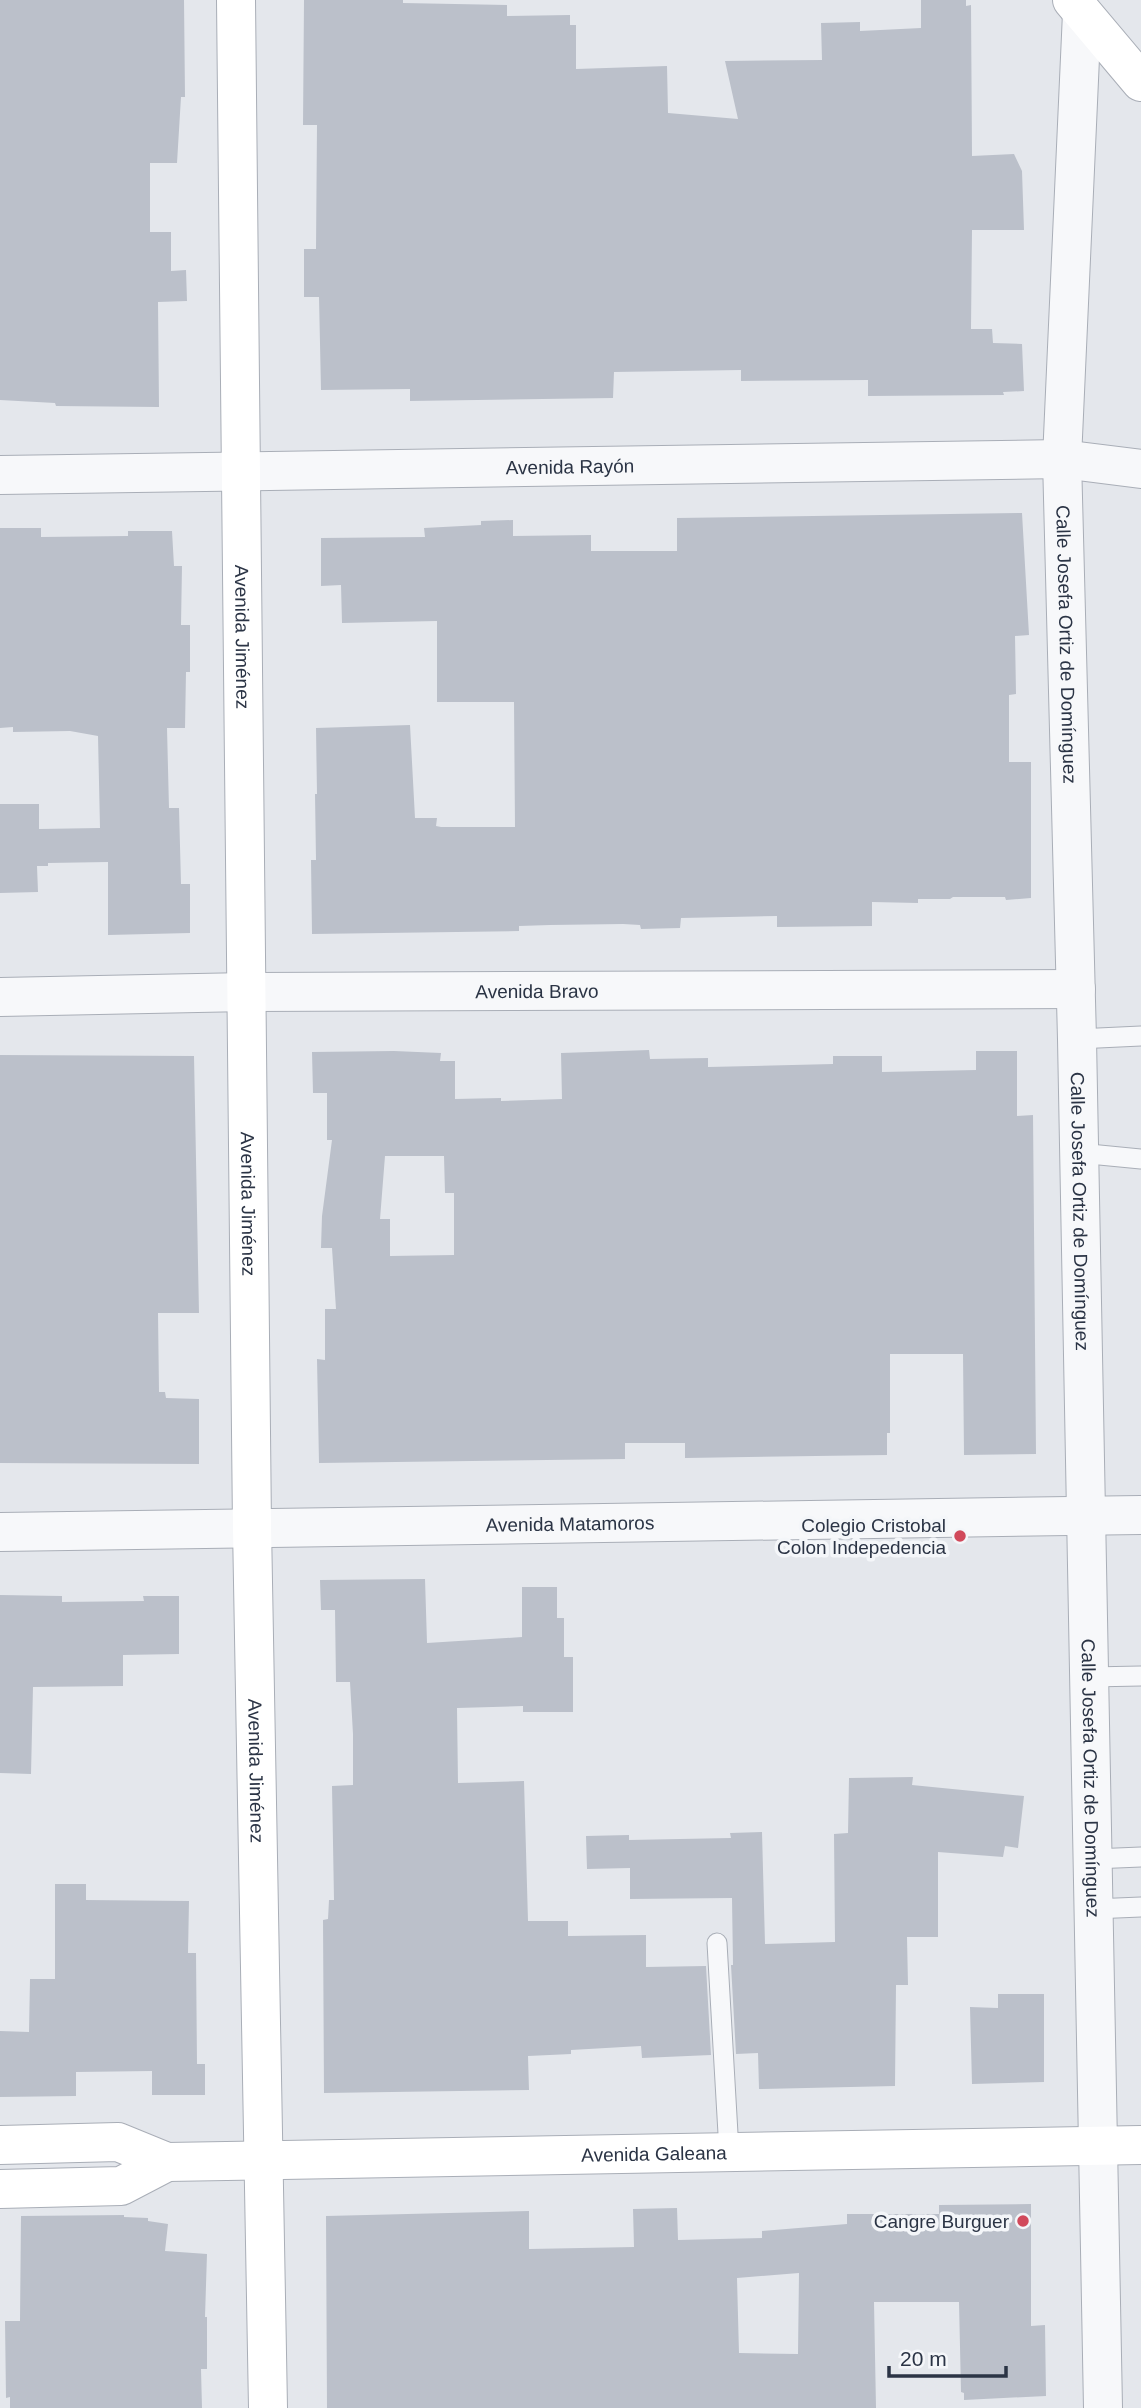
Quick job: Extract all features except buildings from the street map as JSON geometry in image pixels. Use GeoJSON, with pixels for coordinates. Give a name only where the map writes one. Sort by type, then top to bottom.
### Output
{"type":"FeatureCollection","features":[{"type":"Feature","properties":{"kind":"street","name":"Avenida Jiménez"},"geometry":{"type":"LineString","coordinates":[[236,0],[252,1527],[268,2408]]}},
{"type":"Feature","properties":{"kind":"street"},"geometry":{"type":"LineString","coordinates":[[1077,6],[1141,82]]}},
{"type":"Feature","properties":{"kind":"street","name":"Calle Josefa Ortiz de Domínguez"},"geometry":{"type":"LineString","coordinates":[[1077,6],[1062,459],[1076,989],[1103,2408]]}},
{"type":"Feature","properties":{"kind":"street","name":"Avenida Rayón"},"geometry":{"type":"LineString","coordinates":[[0,475],[1062,459],[1141,469]]}},
{"type":"Feature","properties":{"kind":"street","name":"Avenida Bravo"},"geometry":{"type":"LineString","coordinates":[[0,997],[247,992],[1076,989]]}},
{"type":"Feature","properties":{"kind":"street","name":"Avenida Matamoros"},"geometry":{"type":"LineString","coordinates":[[0,1532],[1141,1515]]}},
{"type":"Feature","properties":{"kind":"street","name":"Avenida Galeana"},"geometry":{"type":"LineString","coordinates":[[0,2145],[118,2142],[167,2162],[1141,2145]]}},
{"type":"Feature","properties":{"kind":"street","name":"Avenida Galeana"},"geometry":{"type":"LineString","coordinates":[[0,2189],[121,2186],[167,2162]]}},
{"type":"Feature","properties":{"kind":"lane"},"geometry":{"type":"LineString","coordinates":[[1077,1039],[1141,1036]]}},
{"type":"Feature","properties":{"kind":"lane"},"geometry":{"type":"LineString","coordinates":[[1079,1153],[1141,1159]]}},
{"type":"Feature","properties":{"kind":"lane"},"geometry":{"type":"LineString","coordinates":[[1090,1677],[1141,1676]]}},
{"type":"Feature","properties":{"kind":"lane"},"geometry":{"type":"LineString","coordinates":[[1093,1859],[1141,1857]]}},
{"type":"Feature","properties":{"kind":"lane"},"geometry":{"type":"LineString","coordinates":[[1093,1909],[1141,1907]]}},
{"type":"Feature","properties":{"kind":"lane"},"geometry":{"type":"LineString","coordinates":[[717,1943],[729,2151]]}},
{"type":"Feature","properties":{"kind":"place","name":"Colegio Cristobal Colon Indepedencia"},"geometry":{"type":"Point","coordinates":[960,1536]}},
{"type":"Feature","properties":{"kind":"place","name":"Cangre Burguer"},"geometry":{"type":"Point","coordinates":[1023,2221]}}]}
